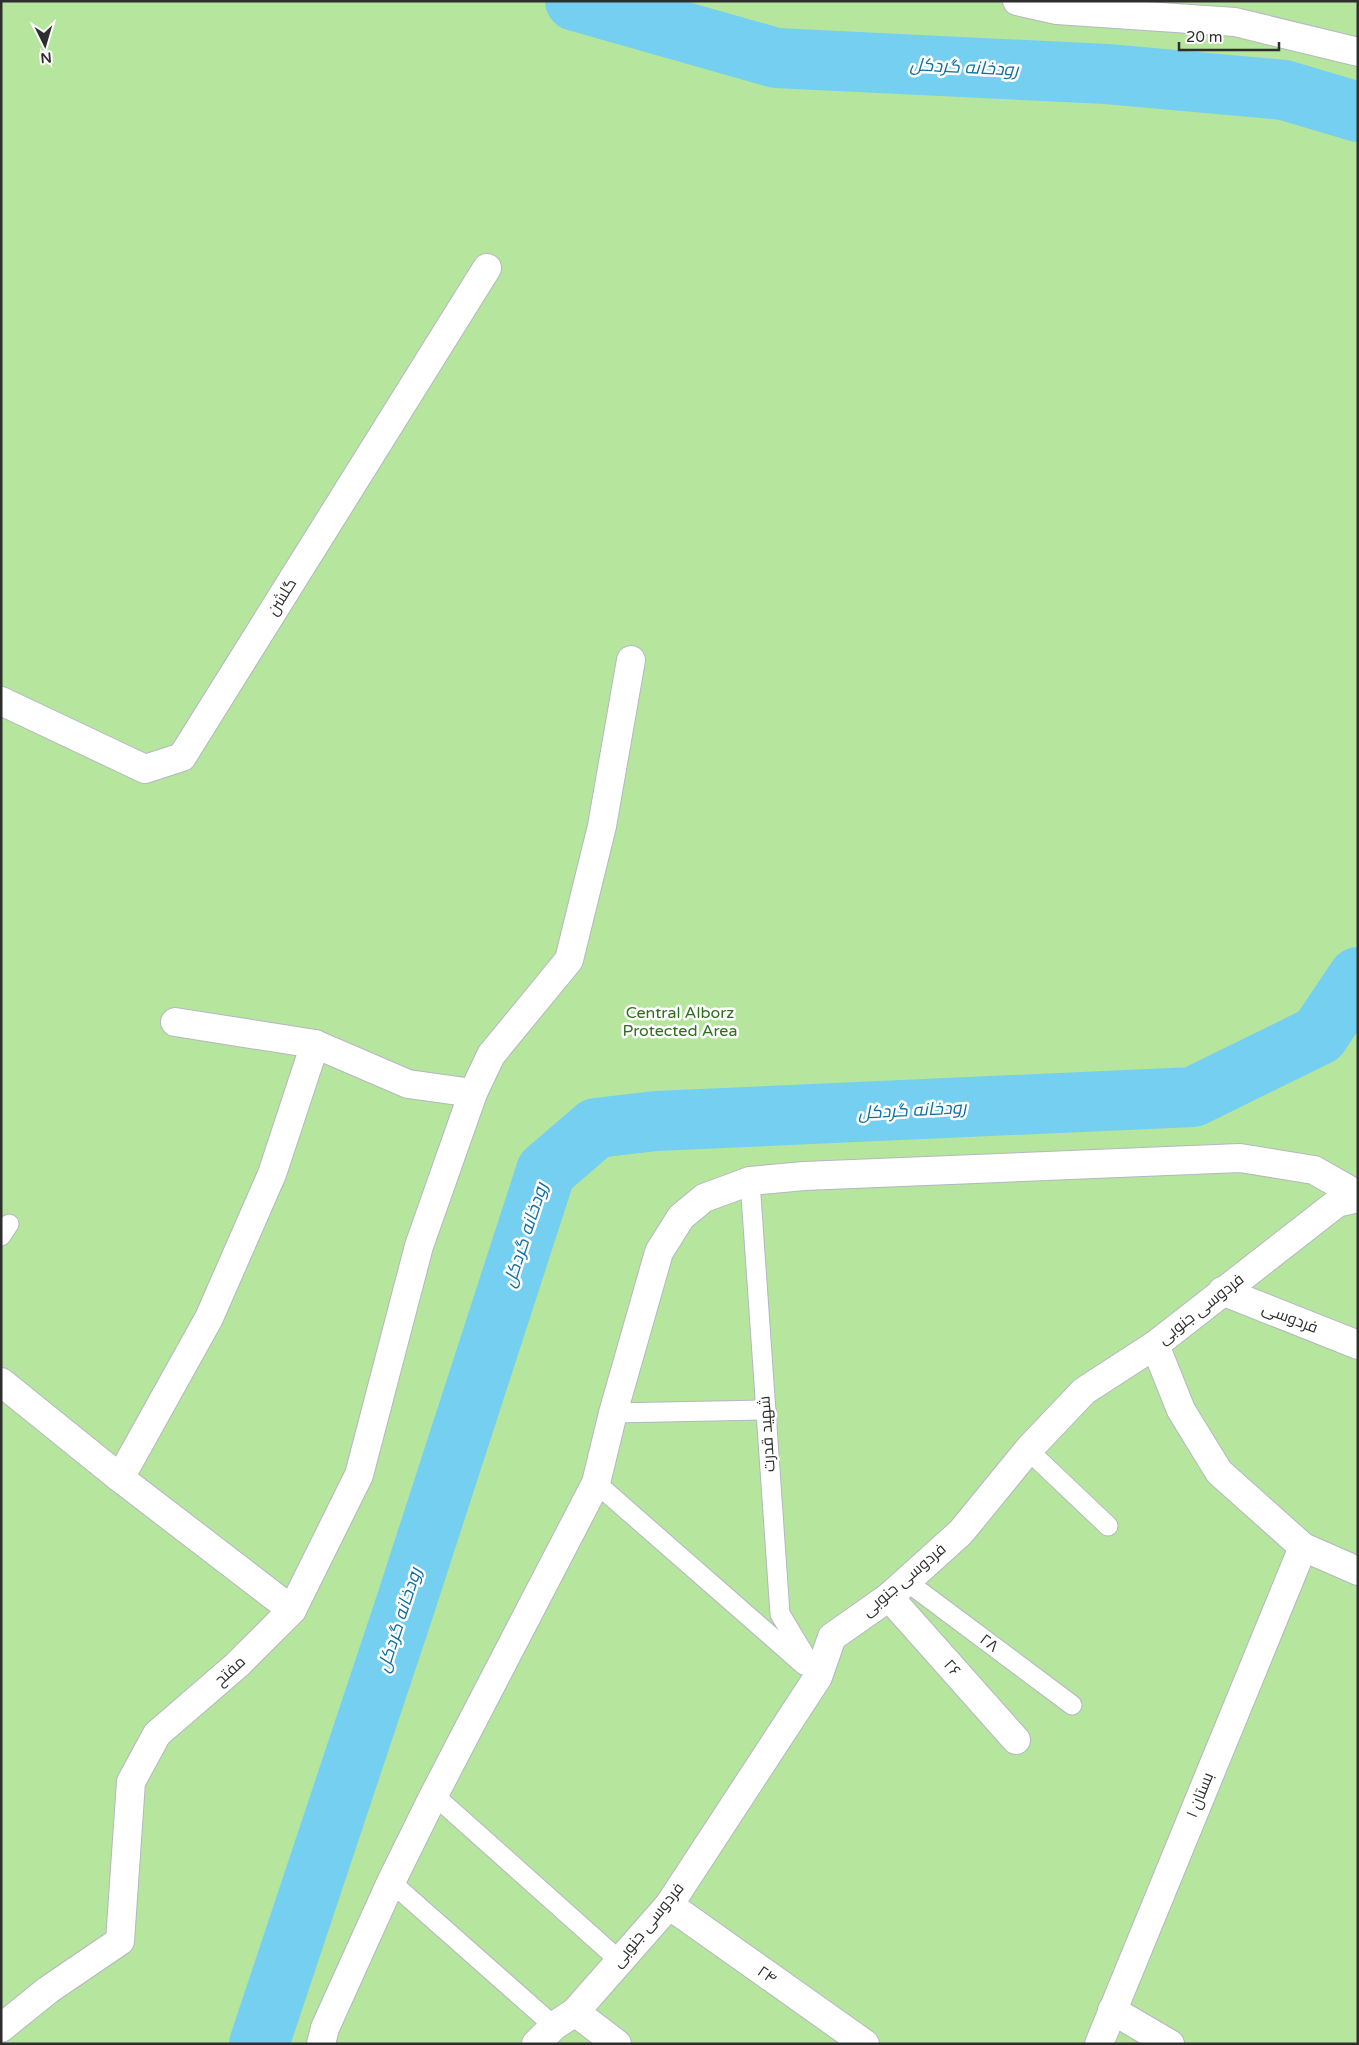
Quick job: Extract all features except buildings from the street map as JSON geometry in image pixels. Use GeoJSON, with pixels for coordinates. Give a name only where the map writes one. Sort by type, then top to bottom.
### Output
{"type":"FeatureCollection","features":[{"type":"Feature","properties":{"kind":"street"},"geometry":{"type":"LineString","coordinates":[[1017,1],[1057,10],[1235,22],[1358,52]]}},
{"type":"Feature","properties":{"kind":"street","name":"گلشن"},"geometry":{"type":"LineString","coordinates":[[1,701],[145,770],[182,757],[486,268]]}},
{"type":"Feature","properties":{"kind":"street","name":"مفتح"},"geometry":{"type":"LineString","coordinates":[[1,2028],[48,1990],[120,1941],[131,1782],[157,1734],[237,1665],[292,1610],[360,1475],[419,1246],[473,1093],[491,1055],[570,960],[602,826],[631,660]]}},
{"type":"Feature","properties":{"kind":"street"},"geometry":{"type":"LineString","coordinates":[[176,1022],[316,1044],[408,1084],[473,1093]]}},
{"type":"Feature","properties":{"kind":"street"},"geometry":{"type":"LineString","coordinates":[[120,1478],[209,1318],[272,1174],[316,1044]]}},
{"type":"Feature","properties":{"kind":"street"},"geometry":{"type":"LineString","coordinates":[[321,2044],[325,2028],[391,1882],[434,1795],[596,1483],[613,1414],[659,1252],[681,1217],[704,1198],[750,1181],[804,1176],[1240,1158],[1314,1170],[1358,1197]]}},
{"type":"Feature","properties":{"kind":"street","name":"فردوسی جنوبی"},"geometry":{"type":"LineString","coordinates":[[555,2027],[620,1961],[669,1905],[818,1677],[832,1636],[898,1589],[961,1532],[1028,1450],[1084,1391],[1155,1345],[1337,1203],[1358,1197]]}},
{"type":"Feature","properties":{"kind":"street","name":"فردوسی"},"geometry":{"type":"LineString","coordinates":[[1222,1292],[1358,1344]]}},
{"type":"Feature","properties":{"kind":"street"},"geometry":{"type":"LineString","coordinates":[[1155,1345],[1181,1410],[1219,1472],[1303,1547],[1358,1571]]}},
{"type":"Feature","properties":{"kind":"street"},"geometry":{"type":"LineString","coordinates":[[1,1382],[120,1478],[292,1610]]}},
{"type":"Feature","properties":{"kind":"street","name":"بستان ۱"},"geometry":{"type":"LineString","coordinates":[[1099,2044],[1303,1547]]}},
{"type":"Feature","properties":{"kind":"street","name":"۲۶"},"geometry":{"type":"LineString","coordinates":[[898,1589],[1016,1740]]}},
{"type":"Feature","properties":{"kind":"street","name":"۲۴"},"geometry":{"type":"LineString","coordinates":[[669,1905],[865,2044]]}},
{"type":"Feature","properties":{"kind":"street"},"geometry":{"type":"LineString","coordinates":[[1112,2010],[1170,2044]]}},
{"type":"Feature","properties":{"kind":"street"},"geometry":{"type":"LineString","coordinates":[[555,2027],[617,2044]]}},
{"type":"Feature","properties":{"kind":"lane","name":"شهید قدرت"},"geometry":{"type":"LineString","coordinates":[[750,1181],[780,1614],[818,1677]]}},
{"type":"Feature","properties":{"kind":"lane"},"geometry":{"type":"LineString","coordinates":[[613,1414],[766,1410]]}},
{"type":"Feature","properties":{"kind":"lane"},"geometry":{"type":"LineString","coordinates":[[1028,1450],[1108,1526]]}},
{"type":"Feature","properties":{"kind":"lane"},"geometry":{"type":"LineString","coordinates":[[596,1483],[818,1677]]}},
{"type":"Feature","properties":{"kind":"lane","name":"۲۸"},"geometry":{"type":"LineString","coordinates":[[898,1589],[1072,1705]]}},
{"type":"Feature","properties":{"kind":"lane"},"geometry":{"type":"LineString","coordinates":[[434,1795],[620,1961]]}},
{"type":"Feature","properties":{"kind":"lane"},"geometry":{"type":"LineString","coordinates":[[391,1882],[555,2027]]}},
{"type":"Feature","properties":{"kind":"green space","name":"Central Alborz Protected Area"},"geometry":{"type":"Polygon","coordinates":[[[1,1],[1358,1],[1358,2044],[1,2044],[1,1]]]}},
{"type":"Feature","properties":{"kind":"waterway","name":"رودخانه گردکل"},"geometry":{"type":"LineString","coordinates":[[575,1],[776,58],[1107,74],[1284,90],[1358,112]]}},
{"type":"Feature","properties":{"kind":"waterway","name":"رودخانه گردکل"},"geometry":{"type":"LineString","coordinates":[[259,2044],[404,1609],[546,1171],[596,1128],[656,1121],[1193,1097],[1319,1035],[1358,977]]}}]}
